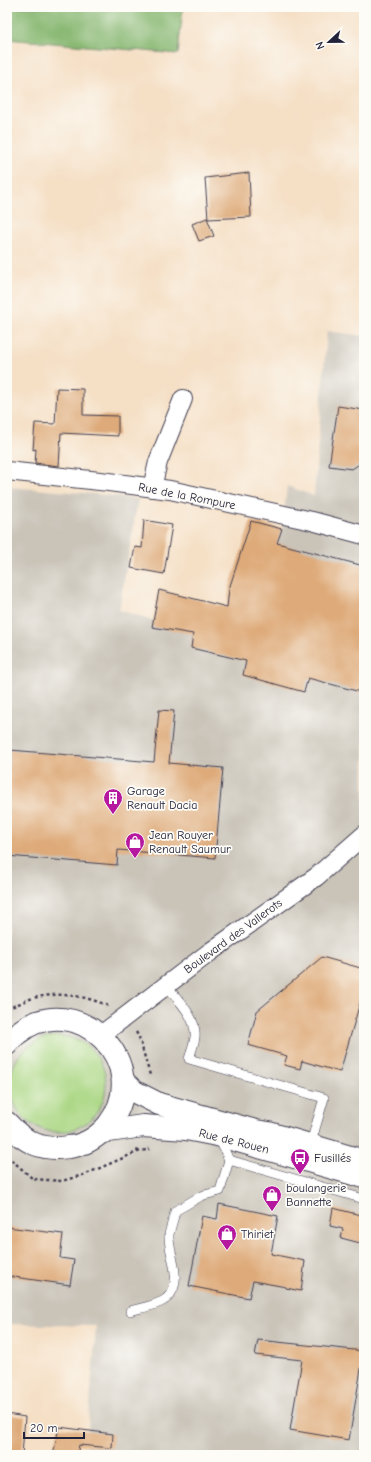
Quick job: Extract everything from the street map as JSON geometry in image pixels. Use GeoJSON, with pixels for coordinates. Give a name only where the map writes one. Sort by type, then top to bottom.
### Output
{"type":"FeatureCollection","features":[{"type":"Feature","properties":{"kind":"main road"},"geometry":{"type":"LineString","coordinates":[[7,1044],[17,1033],[33,1024],[50,1019],[68,1020],[85,1025],[101,1035],[112,1048],[120,1064],[123,1081],[121,1100],[114,1117],[102,1132],[77,1146],[57,1149],[37,1145],[18,1136],[7,1123]]}},
{"type":"Feature","properties":{"kind":"main road","name":"Rue de Rouen"},"geometry":{"type":"LineString","coordinates":[[123,1081],[135,1092],[159,1104],[306,1152],[364,1177]]}},
{"type":"Feature","properties":{"kind":"main road","name":"Rue de Rouen"},"geometry":{"type":"LineString","coordinates":[[102,1132],[121,1128],[152,1126],[186,1129],[306,1152],[364,1161]]}},
{"type":"Feature","properties":{"kind":"street"},"geometry":{"type":"LineString","coordinates":[[152,488],[158,462],[183,399]]}},
{"type":"Feature","properties":{"kind":"street","name":"Rue de la Rompure"},"geometry":{"type":"LineString","coordinates":[[7,471],[170,490],[364,535]]}},
{"type":"Feature","properties":{"kind":"street","name":"Boulevard des Vallerots"},"geometry":{"type":"LineString","coordinates":[[101,1035],[166,985],[316,877],[364,836]]}},
{"type":"Feature","properties":{"kind":"lane"},"geometry":{"type":"LineString","coordinates":[[166,985],[189,1014],[192,1021],[195,1036],[189,1059],[324,1098],[306,1152]]}},
{"type":"Feature","properties":{"kind":"lane"},"geometry":{"type":"LineString","coordinates":[[130,1311],[154,1304],[167,1298],[173,1290],[176,1278],[169,1236],[176,1211],[201,1196],[220,1191],[229,1160],[217,1135]]}},
{"type":"Feature","properties":{"kind":"lane"},"geometry":{"type":"LineString","coordinates":[[229,1160],[364,1199]]}},
{"type":"Feature","properties":{"kind":"shaded area"},"geometry":{"type":"Polygon","coordinates":[[[327,331],[364,336],[364,1455],[86,1455],[96,1326],[7,1324],[7,487],[138,499],[119,610],[247,649],[282,528],[287,486],[314,496],[327,331]]]}},
{"type":"Feature","properties":{"kind":"green space"},"geometry":{"type":"Polygon","coordinates":[[[7,7],[183,7],[178,54],[7,39],[7,7]]]}},
{"type":"Feature","properties":{"kind":"green space"},"geometry":{"type":"Polygon","coordinates":[[[58,1036],[76,1040],[85,1044],[92,1050],[98,1057],[102,1066],[106,1084],[102,1102],[98,1111],[92,1118],[85,1124],[76,1128],[58,1132],[40,1128],[31,1124],[24,1118],[18,1111],[14,1102],[10,1084],[14,1066],[18,1057],[24,1050],[31,1044],[40,1040],[58,1036]]]}},
{"type":"Feature","properties":{"kind":"building"},"geometry":{"type":"Polygon","coordinates":[[[249,173],[251,217],[208,219],[205,178],[249,173]]]}},
{"type":"Feature","properties":{"kind":"building"},"geometry":{"type":"Polygon","coordinates":[[[207,218],[214,236],[199,241],[192,224],[207,218]]]}},
{"type":"Feature","properties":{"kind":"building"},"geometry":{"type":"Polygon","coordinates":[[[57,388],[83,389],[83,415],[118,416],[118,436],[61,433],[59,466],[35,463],[36,449],[33,450],[35,423],[55,424],[57,388]]]}},
{"type":"Feature","properties":{"kind":"building"},"geometry":{"type":"Polygon","coordinates":[[[338,406],[364,410],[364,461],[352,469],[329,466],[338,406]]]}},
{"type":"Feature","properties":{"kind":"building"},"geometry":{"type":"Polygon","coordinates":[[[144,520],[172,525],[164,574],[131,568],[135,547],[142,548],[144,520]]]}},
{"type":"Feature","properties":{"kind":"building"},"geometry":{"type":"Polygon","coordinates":[[[251,521],[282,529],[277,543],[364,566],[364,693],[308,678],[304,692],[243,675],[246,661],[191,648],[193,634],[152,627],[159,590],[227,607],[229,589],[251,521]]]}},
{"type":"Feature","properties":{"kind":"building","name":"Garage Renault Dacia"},"geometry":{"type":"Polygon","coordinates":[[[159,710],[174,711],[169,763],[223,768],[215,858],[118,850],[117,865],[7,856],[7,781],[10,750],[154,762],[159,710]]]}},
{"type":"Feature","properties":{"kind":"building"},"geometry":{"type":"Polygon","coordinates":[[[322,957],[364,969],[364,989],[340,1072],[302,1061],[300,1069],[284,1065],[287,1056],[248,1045],[257,1011],[322,957]]]}},
{"type":"Feature","properties":{"kind":"building","name":"Thiriet"},"geometry":{"type":"Polygon","coordinates":[[[219,1204],[278,1216],[271,1254],[305,1261],[301,1291],[253,1281],[249,1298],[189,1286],[202,1216],[217,1219],[219,1204]]]}},
{"type":"Feature","properties":{"kind":"building"},"geometry":{"type":"Polygon","coordinates":[[[333,1208],[364,1216],[364,1244],[341,1238],[343,1229],[330,1226],[333,1208]]]}},
{"type":"Feature","properties":{"kind":"building"},"geometry":{"type":"Polygon","coordinates":[[[7,1227],[63,1234],[60,1258],[74,1260],[70,1285],[7,1276],[7,1227]]]}},
{"type":"Feature","properties":{"kind":"building"},"geometry":{"type":"Polygon","coordinates":[[[258,1340],[364,1351],[349,1440],[290,1430],[302,1360],[255,1355],[258,1340]]]}},
{"type":"Feature","properties":{"kind":"building"},"geometry":{"type":"Polygon","coordinates":[[[7,1414],[25,1417],[22,1455],[7,1455],[7,1414]]]}},
{"type":"Feature","properties":{"kind":"building"},"geometry":{"type":"Polygon","coordinates":[[[59,1427],[113,1434],[112,1448],[79,1445],[77,1455],[53,1455],[59,1427]]]}},
{"type":"Feature","properties":{"kind":"place","name":"Garage Renault Dacia"},"geometry":{"type":"Point","coordinates":[113,815]}},
{"type":"Feature","properties":{"kind":"place","name":"Jean Rouyer Renault Saumur"},"geometry":{"type":"Point","coordinates":[135,859]}},
{"type":"Feature","properties":{"kind":"place","name":"Fusillés"},"geometry":{"type":"Point","coordinates":[300,1175]}},
{"type":"Feature","properties":{"kind":"place","name":"boulangerie Bannette"},"geometry":{"type":"Point","coordinates":[272,1212]}},
{"type":"Feature","properties":{"kind":"place","name":"Thiriet"},"geometry":{"type":"Point","coordinates":[227,1251]}}]}
